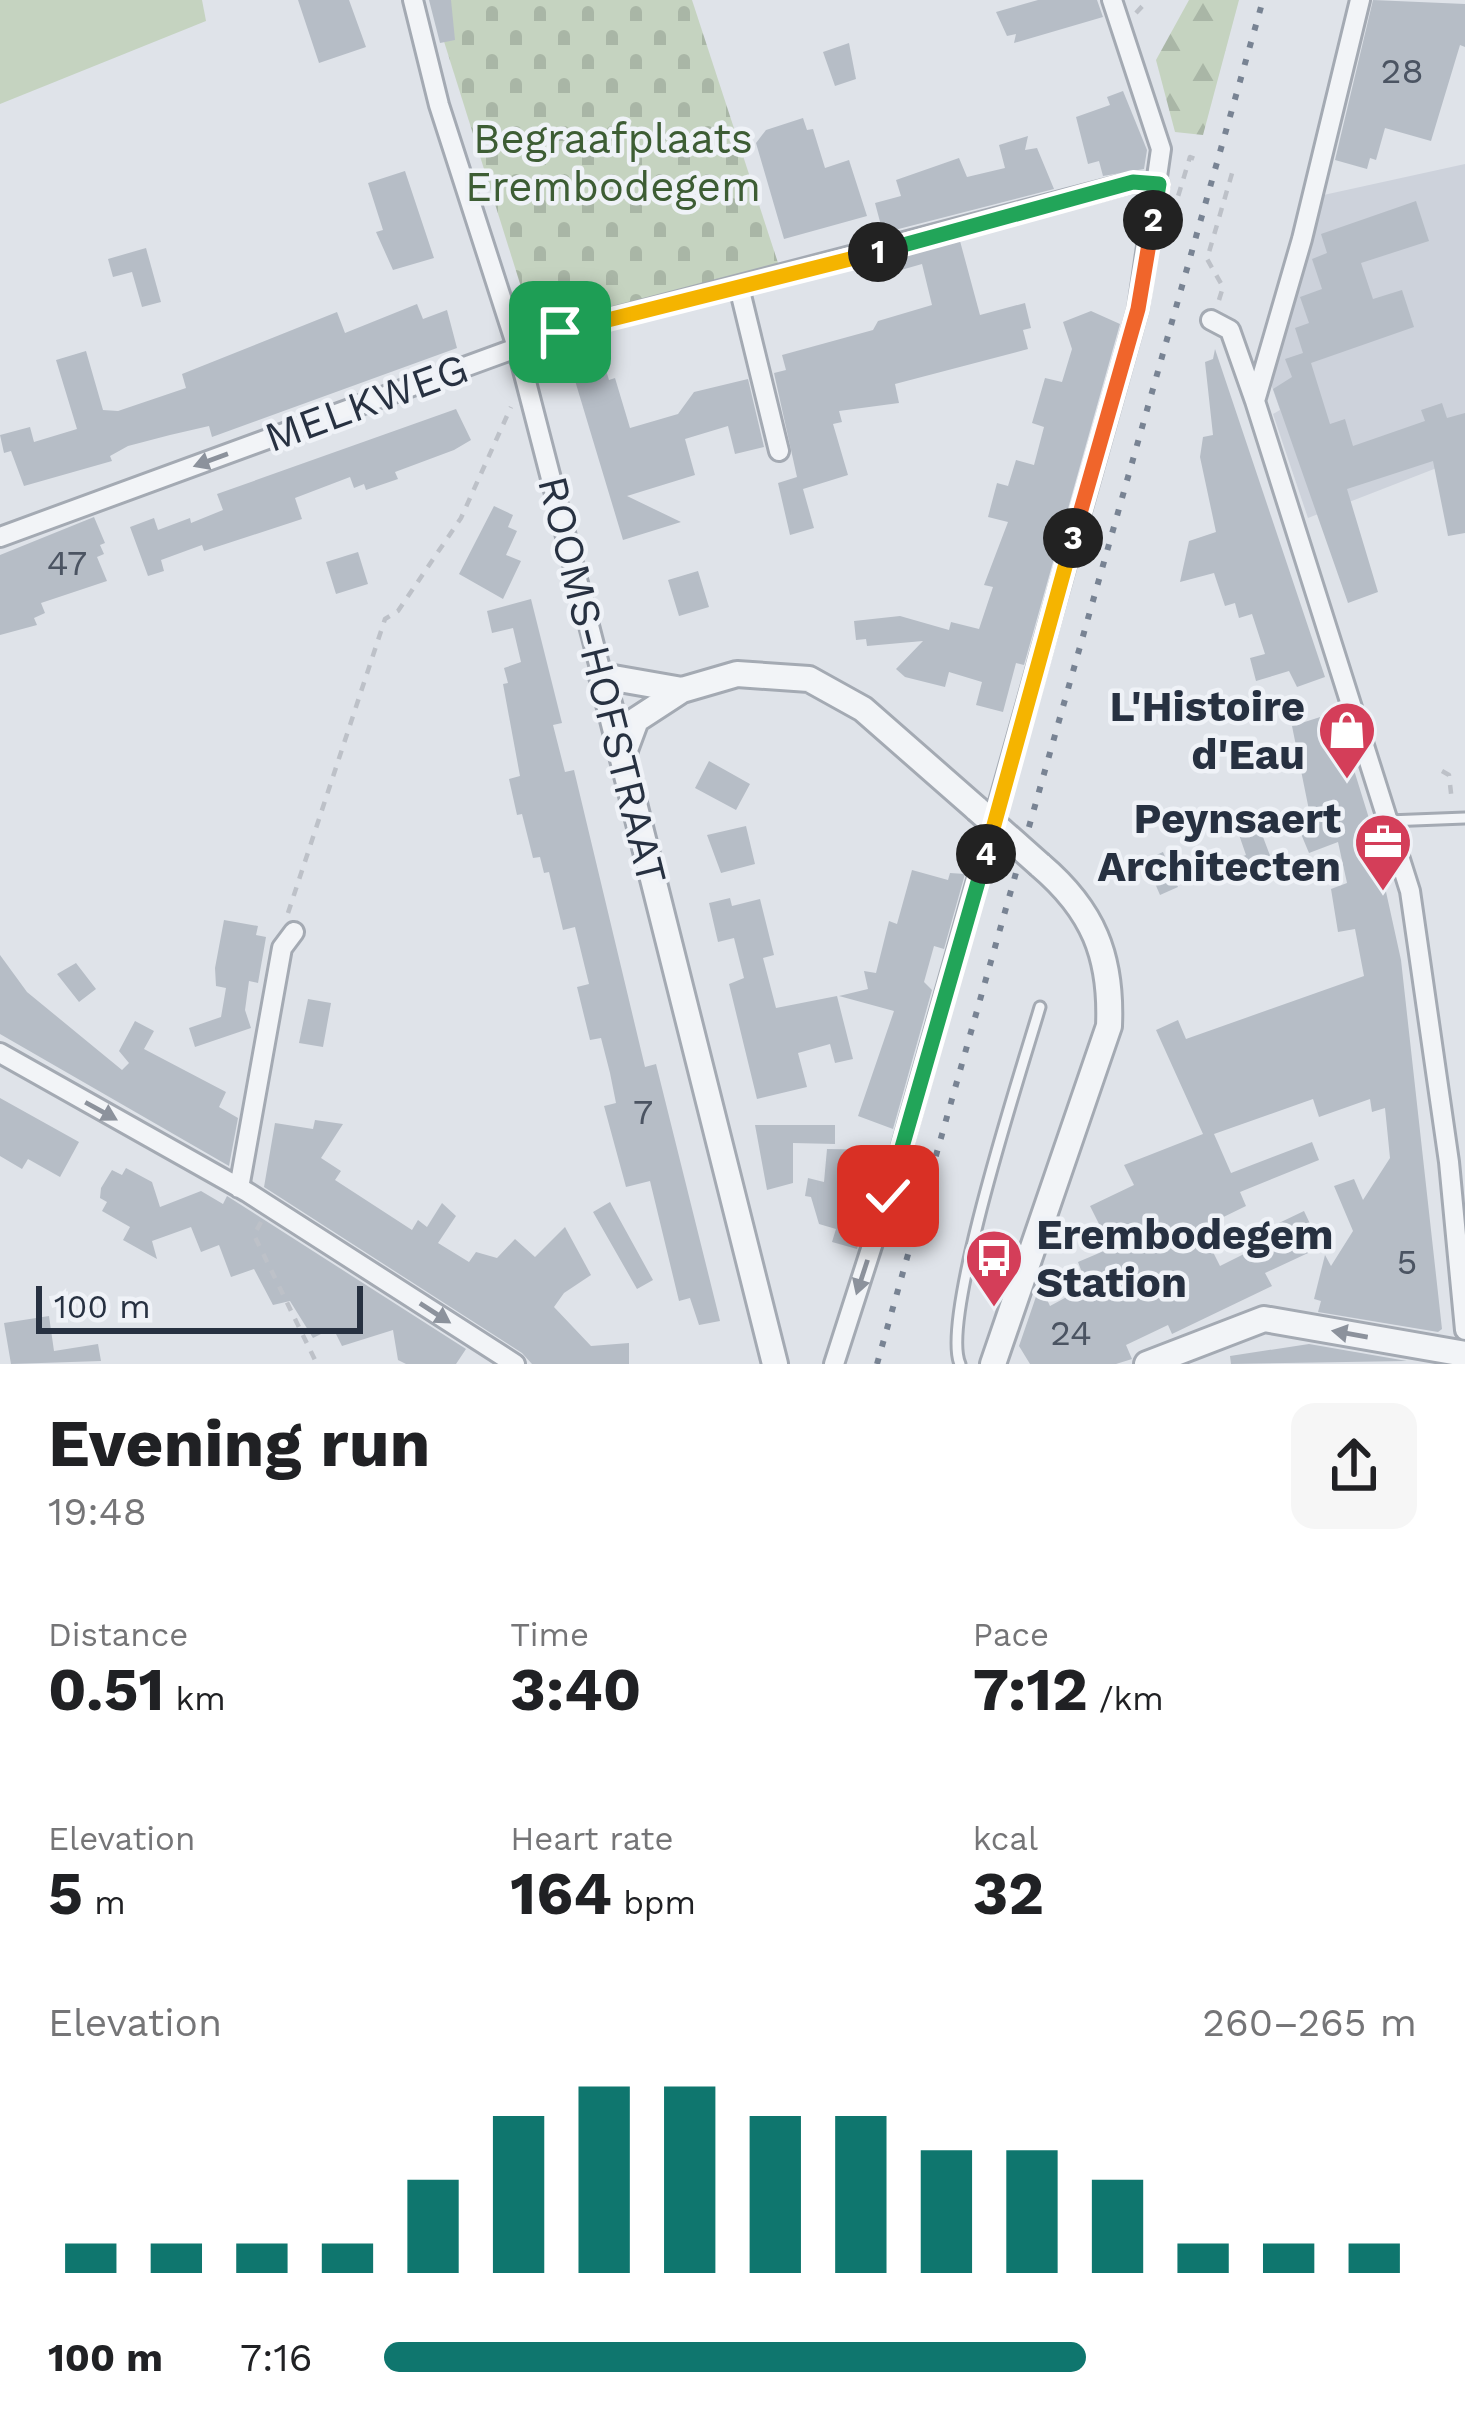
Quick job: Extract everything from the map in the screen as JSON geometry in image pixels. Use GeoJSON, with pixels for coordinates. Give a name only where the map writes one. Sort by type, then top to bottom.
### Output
{"type":"FeatureCollection","features":[{"type":"Feature","properties":{"kind":"street","name":"ROOMS-HOFSTRAAT"},"geometry":{"type":"LineString","coordinates":[[413,0],[440,104],[518,347],[776,1364]]}},
{"type":"Feature","properties":{"kind":"street"},"geometry":{"type":"LineString","coordinates":[[834,1364],[975,892],[1138,309],[1159,184],[1159,133],[1112,0]]}},
{"type":"Feature","properties":{"kind":"street"},"geometry":{"type":"LineString","coordinates":[[1255,401],[1318,179],[1360,0]]}},
{"type":"Feature","properties":{"kind":"street","name":"MELKWEG"},"geometry":{"type":"LineString","coordinates":[[0,537],[518,347],[1133,182],[1159,184]]}},
{"type":"Feature","properties":{"kind":"street"},"geometry":{"type":"LineString","coordinates":[[739,287],[779,451]]}},
{"type":"Feature","properties":{"kind":"street"},"geometry":{"type":"LineString","coordinates":[[1211,320],[1230,330],[1255,401],[1410,891],[1449,1162],[1465,1330]]}},
{"type":"Feature","properties":{"kind":"street"},"geometry":{"type":"LineString","coordinates":[[622,756],[636,720],[682,689],[737,674],[784,674],[829,687],[863,709],[1066,887],[1094,927],[1109,970],[1109,1026],[993,1364]]}},
{"type":"Feature","properties":{"kind":"street"},"geometry":{"type":"LineString","coordinates":[[602,676],[682,689]]}},
{"type":"Feature","properties":{"kind":"street"},"geometry":{"type":"LineString","coordinates":[[239,1188],[288,940]]}},
{"type":"Feature","properties":{"kind":"street"},"geometry":{"type":"LineString","coordinates":[[0,1053],[239,1188],[515,1364]]}},
{"type":"Feature","properties":{"kind":"street"},"geometry":{"type":"LineString","coordinates":[[1147,1364],[1264,1319],[1465,1354]]}},
{"type":"Feature","properties":{"kind":"lane"},"geometry":{"type":"LineString","coordinates":[[1388,821],[1459,818]]}},
{"type":"Feature","properties":{"kind":"lane"},"geometry":{"type":"LineString","coordinates":[[961,1364],[955,1346],[971,1241],[1040,1007]]}},
{"type":"Feature","properties":{"kind":"path"},"geometry":{"type":"LineString","coordinates":[[1211,320],[1223,287],[1207,259],[1233,170],[1228,169]]}},
{"type":"Feature","properties":{"kind":"path"},"geometry":{"type":"LineString","coordinates":[[288,940],[317,821],[385,619],[398,611],[460,518],[524,374]]}},
{"type":"Feature","properties":{"kind":"path"},"geometry":{"type":"LineString","coordinates":[[1442,771],[1449,775],[1459,818]]}},
{"type":"Feature","properties":{"kind":"path"},"geometry":{"type":"LineString","coordinates":[[270,1207],[254,1235],[317,1364]]}},
{"type":"Feature","properties":{"kind":"shaded area"},"geometry":{"type":"Polygon","coordinates":[[[1465,164],[1465,457],[1308,518],[1273,414],[1280,410],[1271,384],[1319,196],[1465,164]]]}},
{"type":"Feature","properties":{"kind":"green space"},"geometry":{"type":"Polygon","coordinates":[[[0,0],[202,0],[206,21],[0,104],[0,0]]]}},
{"type":"Feature","properties":{"kind":"green space","name":"Begraafplaats Erembodegem"},"geometry":{"type":"Polygon","coordinates":[[[431,0],[692,0],[780,269],[533,325],[431,0]]]}},
{"type":"Feature","properties":{"kind":"green space"},"geometry":{"type":"Polygon","coordinates":[[[1189,0],[1239,0],[1203,135],[1175,132],[1156,60],[1189,0]]]}},
{"type":"Feature","properties":{"kind":"building"},"geometry":{"type":"Polygon","coordinates":[[[298,0],[349,0],[366,47],[319,63],[298,0]]]}},
{"type":"Feature","properties":{"kind":"building"},"geometry":{"type":"Polygon","coordinates":[[[429,0],[451,0],[455,40],[440,43],[429,0]]]}},
{"type":"Feature","properties":{"kind":"building"},"geometry":{"type":"Polygon","coordinates":[[[1038,0],[1097,0],[1103,17],[1014,43],[1016,34],[1007,36],[996,12],[1038,0]]]}},
{"type":"Feature","properties":{"kind":"building"},"geometry":{"type":"Polygon","coordinates":[[[1373,0],[1465,4],[1465,47],[1460,45],[1431,141],[1385,128],[1376,160],[1370,158],[1367,169],[1335,160],[1373,0]]]}},
{"type":"Feature","properties":{"kind":"building"},"geometry":{"type":"Polygon","coordinates":[[[849,43],[856,79],[835,86],[823,52],[849,43]]]}},
{"type":"Feature","properties":{"kind":"building"},"geometry":{"type":"Polygon","coordinates":[[[1123,91],[1147,150],[1144,169],[1103,176],[1099,161],[1088,164],[1076,117],[1110,105],[1107,97],[1123,91]]]}},
{"type":"Feature","properties":{"kind":"building"},"geometry":{"type":"Polygon","coordinates":[[[803,118],[807,130],[813,129],[825,168],[849,160],[867,216],[784,239],[756,143],[766,130],[803,118]]]}},
{"type":"Feature","properties":{"kind":"building"},"geometry":{"type":"Polygon","coordinates":[[[1028,136],[1025,150],[1037,148],[1054,189],[883,233],[875,203],[901,196],[896,180],[959,158],[967,177],[1005,168],[999,145],[1028,136]]]}},
{"type":"Feature","properties":{"kind":"building"},"geometry":{"type":"Polygon","coordinates":[[[405,171],[434,258],[393,270],[376,232],[383,230],[368,183],[405,171]]]}},
{"type":"Feature","properties":{"kind":"building"},"geometry":{"type":"Polygon","coordinates":[[[1416,201],[1429,241],[1361,263],[1373,299],[1402,290],[1414,327],[1311,363],[1330,424],[1345,419],[1353,446],[1425,421],[1421,410],[1442,403],[1447,418],[1465,413],[1465,533],[1448,536],[1433,461],[1347,489],[1378,592],[1348,603],[1273,389],[1292,377],[1285,359],[1303,353],[1295,328],[1309,323],[1300,297],[1322,289],[1312,259],[1327,253],[1321,234],[1416,201]]]}},
{"type":"Feature","properties":{"kind":"building"},"geometry":{"type":"Polygon","coordinates":[[[960,241],[980,315],[1025,303],[1031,328],[1023,330],[1028,349],[895,384],[899,403],[839,411],[842,422],[833,424],[848,475],[803,489],[814,528],[790,535],[778,483],[797,477],[774,373],[786,370],[782,355],[873,330],[878,321],[932,305],[922,264],[894,272],[890,260],[960,241]]]}},
{"type":"Feature","properties":{"kind":"building"},"geometry":{"type":"Polygon","coordinates":[[[146,248],[161,302],[142,307],[132,272],[113,277],[108,259],[146,248]]]}},
{"type":"Feature","properties":{"kind":"building"},"geometry":{"type":"Polygon","coordinates":[[[417,304],[423,319],[447,310],[457,348],[212,437],[209,426],[170,435],[128,446],[110,456],[112,461],[24,486],[11,451],[4,453],[0,435],[30,427],[34,442],[77,429],[56,360],[86,351],[103,410],[118,411],[186,388],[182,374],[337,312],[345,333],[417,304]]]}},
{"type":"Feature","properties":{"kind":"building"},"geometry":{"type":"Polygon","coordinates":[[[1091,311],[1120,324],[1024,665],[1016,663],[1003,712],[976,705],[982,682],[949,672],[945,687],[905,677],[896,669],[923,641],[867,646],[866,639],[856,640],[854,621],[900,616],[949,630],[951,622],[979,629],[993,587],[984,585],[1008,522],[988,517],[997,483],[1008,486],[1016,460],[1034,465],[1044,427],[1032,423],[1045,378],[1062,382],[1072,349],[1063,322],[1091,311]]]}},
{"type":"Feature","properties":{"kind":"building"},"geometry":{"type":"Polygon","coordinates":[[[1215,349],[1325,677],[1297,687],[1289,671],[1256,681],[1250,658],[1265,654],[1252,614],[1239,618],[1235,603],[1225,606],[1214,573],[1180,582],[1189,541],[1216,532],[1200,457],[1203,437],[1213,435],[1205,362],[1213,359],[1215,349]]]}},
{"type":"Feature","properties":{"kind":"building"},"geometry":{"type":"Polygon","coordinates":[[[601,354],[609,380],[615,378],[630,428],[678,414],[694,392],[748,379],[764,447],[735,454],[728,426],[685,439],[695,475],[627,496],[681,522],[623,540],[570,364],[601,354]]]}},
{"type":"Feature","properties":{"kind":"building"},"geometry":{"type":"Polygon","coordinates":[[[456,409],[471,440],[454,450],[395,472],[398,479],[366,490],[364,484],[354,488],[350,477],[295,498],[302,519],[161,560],[164,571],[148,576],[130,527],[154,518],[158,530],[190,518],[191,523],[223,510],[217,494],[456,409]]]}},
{"type":"Feature","properties":{"kind":"building"},"geometry":{"type":"Polygon","coordinates":[[[494,506],[513,515],[508,527],[517,531],[506,555],[521,561],[503,599],[459,574],[494,506]]]}},
{"type":"Feature","properties":{"kind":"building"},"geometry":{"type":"Polygon","coordinates":[[[94,517],[105,543],[100,545],[104,554],[97,557],[107,581],[41,603],[45,613],[34,618],[37,625],[0,635],[0,555],[94,517]]]}},
{"type":"Feature","properties":{"kind":"building"},"geometry":{"type":"Polygon","coordinates":[[[358,552],[368,584],[336,594],[326,562],[358,552]]]}},
{"type":"Feature","properties":{"kind":"building"},"geometry":{"type":"Polygon","coordinates":[[[698,571],[709,607],[679,616],[668,580],[698,571]]]}},
{"type":"Feature","properties":{"kind":"building"},"geometry":{"type":"Polygon","coordinates":[[[531,599],[562,723],[553,725],[565,772],[574,770],[645,1067],[656,1064],[720,1321],[699,1325],[690,1298],[679,1301],[650,1181],[626,1187],[604,1106],[616,1103],[610,1073],[601,1038],[590,1040],[577,987],[589,984],[575,927],[563,930],[549,872],[544,873],[540,857],[533,858],[522,814],[517,815],[509,779],[520,776],[503,684],[508,683],[504,668],[521,662],[513,628],[492,633],[487,611],[531,599]]]}},
{"type":"Feature","properties":{"kind":"building"},"geometry":{"type":"Polygon","coordinates":[[[1336,712],[1372,828],[1401,960],[1442,1329],[1318,1312],[1321,1301],[1314,1299],[1325,1255],[1331,1266],[1353,1231],[1334,1186],[1354,1179],[1363,1200],[1390,1158],[1385,1108],[1372,1112],[1370,1099],[1319,1117],[1313,1099],[1214,1134],[1231,1173],[1312,1142],[1319,1160],[1240,1192],[1246,1206],[1201,1228],[1220,1266],[1264,1244],[1258,1233],[1304,1211],[1321,1247],[1265,1273],[1272,1286],[1172,1334],[1168,1325],[1126,1345],[1132,1359],[1116,1364],[1030,1364],[1019,1346],[1040,1285],[1050,1306],[1087,1286],[1078,1262],[1111,1248],[1090,1206],[1134,1185],[1124,1165],[1203,1134],[1156,1030],[1178,1020],[1186,1039],[1364,976],[1355,929],[1338,932],[1331,889],[1347,883],[1338,842],[1309,853],[1291,810],[1310,815],[1292,726],[1336,712]]]}},
{"type":"Feature","properties":{"kind":"building"},"geometry":{"type":"Polygon","coordinates":[[[709,761],[750,784],[736,810],[695,788],[709,761]]]}},
{"type":"Feature","properties":{"kind":"building"},"geometry":{"type":"Polygon","coordinates":[[[1246,819],[1263,837],[1274,866],[1246,877],[1238,858],[1246,855],[1237,829],[1246,819]]]}},
{"type":"Feature","properties":{"kind":"building"},"geometry":{"type":"Polygon","coordinates":[[[746,826],[755,864],[721,873],[707,835],[746,826]]]}},
{"type":"Feature","properties":{"kind":"building"},"geometry":{"type":"Polygon","coordinates":[[[1163,852],[1178,887],[1160,895],[1145,860],[1163,852]]]}},
{"type":"Feature","properties":{"kind":"building"},"geometry":{"type":"Polygon","coordinates":[[[912,870],[948,880],[950,873],[965,874],[944,949],[934,946],[924,982],[932,990],[893,1129],[858,1116],[894,1011],[839,996],[868,989],[864,971],[876,973],[889,921],[897,924],[912,870]]]}},
{"type":"Feature","properties":{"kind":"building"},"geometry":{"type":"Polygon","coordinates":[[[730,898],[732,906],[760,899],[774,955],[763,958],[776,1008],[837,996],[853,1059],[835,1063],[830,1044],[798,1053],[807,1087],[757,1099],[729,984],[744,978],[734,938],[718,942],[709,903],[730,898]]]}},
{"type":"Feature","properties":{"kind":"building"},"geometry":{"type":"Polygon","coordinates":[[[224,920],[258,926],[256,935],[266,937],[258,983],[249,981],[245,1010],[251,1028],[195,1047],[189,1028],[221,1017],[226,988],[216,986],[215,968],[224,920]]]}},
{"type":"Feature","properties":{"kind":"building"},"geometry":{"type":"Polygon","coordinates":[[[0,955],[27,992],[122,1070],[129,1063],[119,1051],[135,1021],[154,1031],[144,1049],[226,1092],[219,1107],[238,1118],[229,1166],[0,1034],[0,955]]]}},
{"type":"Feature","properties":{"kind":"building"},"geometry":{"type":"Polygon","coordinates":[[[76,963],[96,989],[79,1002],[57,974],[76,963]]]}},
{"type":"Feature","properties":{"kind":"building"},"geometry":{"type":"Polygon","coordinates":[[[308,999],[331,1003],[323,1047],[299,1043],[308,999]]]}},
{"type":"Feature","properties":{"kind":"building"},"geometry":{"type":"Polygon","coordinates":[[[0,1098],[79,1142],[60,1177],[28,1159],[22,1169],[0,1156],[0,1098]]]}},
{"type":"Feature","properties":{"kind":"building"},"geometry":{"type":"Polygon","coordinates":[[[315,1120],[343,1124],[321,1158],[341,1171],[335,1180],[412,1230],[418,1220],[427,1227],[442,1203],[456,1216],[438,1243],[469,1262],[476,1252],[497,1258],[515,1239],[535,1257],[565,1227],[591,1275],[564,1293],[554,1307],[591,1346],[629,1343],[629,1364],[532,1364],[522,1353],[264,1187],[275,1123],[313,1129],[315,1120]]]}},
{"type":"Feature","properties":{"kind":"building"},"geometry":{"type":"Polygon","coordinates":[[[755,1125],[835,1125],[835,1144],[793,1143],[793,1183],[767,1190],[755,1125]]]}},
{"type":"Feature","properties":{"kind":"building"},"geometry":{"type":"Polygon","coordinates":[[[827,1149],[887,1150],[857,1249],[832,1242],[836,1229],[819,1224],[811,1197],[805,1196],[808,1178],[824,1182],[827,1149]]]}},
{"type":"Feature","properties":{"kind":"building"},"geometry":{"type":"Polygon","coordinates":[[[126,1168],[152,1182],[160,1207],[201,1191],[223,1204],[227,1196],[466,1349],[456,1364],[406,1364],[398,1360],[393,1330],[342,1346],[333,1328],[313,1338],[290,1301],[273,1305],[254,1269],[231,1277],[219,1245],[201,1252],[191,1227],[152,1241],[157,1259],[123,1240],[130,1227],[102,1211],[107,1202],[100,1198],[101,1188],[112,1170],[122,1175],[126,1168]]]}},
{"type":"Feature","properties":{"kind":"building"},"geometry":{"type":"Polygon","coordinates":[[[610,1202],[653,1280],[637,1289],[593,1212],[610,1202]]]}},
{"type":"Feature","properties":{"kind":"building"},"geometry":{"type":"Polygon","coordinates":[[[49,1316],[54,1351],[98,1344],[101,1361],[11,1364],[4,1323],[49,1316]]]}},
{"type":"Feature","properties":{"kind":"building"},"geometry":{"type":"Polygon","coordinates":[[[1309,1344],[1407,1361],[1231,1364],[1230,1356],[1309,1344]]]}},
{"type":"Feature","properties":{"kind":"railway"},"geometry":{"type":"LineString","coordinates":[[877,1364],[1263,0]]}},
{"type":"Feature","properties":{"kind":"place","name":"L'Histoire d'Eau"},"geometry":{"type":"Point","coordinates":[1347,781]}},
{"type":"Feature","properties":{"kind":"place","name":"Peynsaert Architecten"},"geometry":{"type":"Point","coordinates":[1383,893]}},
{"type":"Feature","properties":{"kind":"place","name":"Erembodegem Station"},"geometry":{"type":"Point","coordinates":[994,1309]}},
{"type":"Feature","properties":{"kind":"route"},"geometry":{"type":"LineString","coordinates":[[560,332],[789,277],[1133,182],[1159,184],[1138,309],[888,1196]]}}]}
